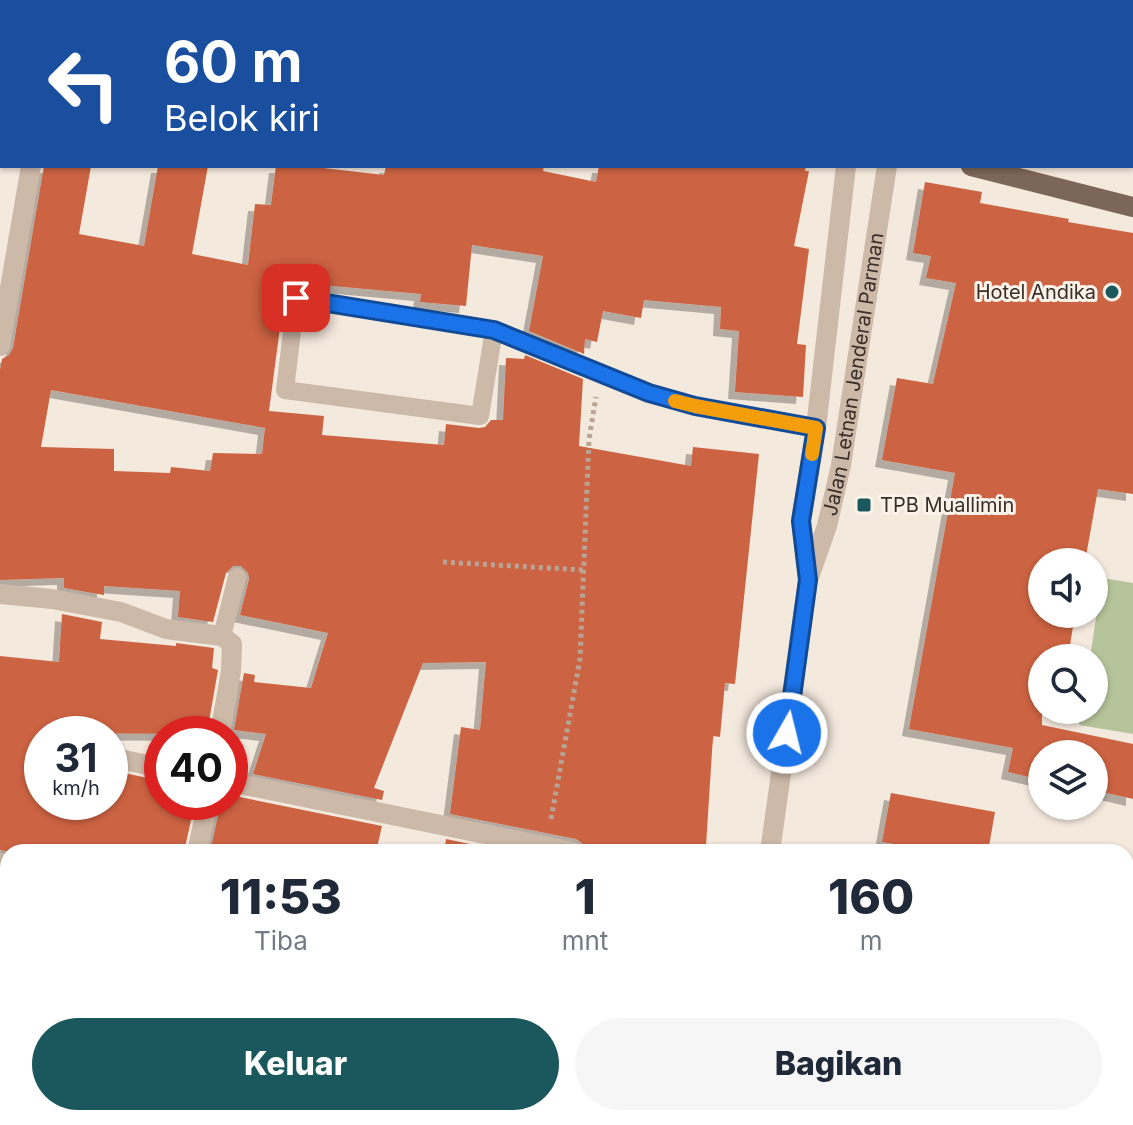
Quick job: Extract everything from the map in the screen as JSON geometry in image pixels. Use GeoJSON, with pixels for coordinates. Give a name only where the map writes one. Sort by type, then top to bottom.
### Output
{"type":"FeatureCollection","features":[{"type":"Feature","properties":{"kind":"main road"},"geometry":{"type":"LineString","coordinates":[[979,168],[1133,207]]}},
{"type":"Feature","properties":{"kind":"street"},"geometry":{"type":"LineString","coordinates":[[0,346],[31,168]]}},
{"type":"Feature","properties":{"kind":"street","name":"Jalan Letnan Jenderal Parman"},"geometry":{"type":"LineString","coordinates":[[808,580],[801,521],[816,428],[846,168]]}},
{"type":"Feature","properties":{"kind":"street","name":"Jalan Letnan Jenderal Parman"},"geometry":{"type":"LineString","coordinates":[[771,844],[808,580],[827,526],[841,465],[887,168]]}},
{"type":"Feature","properties":{"kind":"street"},"geometry":{"type":"LineString","coordinates":[[0,594],[65,601],[121,612],[166,629],[222,636],[232,644],[223,716]]}},
{"type":"Feature","properties":{"kind":"street"},"geometry":{"type":"LineString","coordinates":[[248,786],[535,844]]}},
{"type":"Feature","properties":{"kind":"street"},"geometry":{"type":"LineString","coordinates":[[199,844],[204,820]]}},
{"type":"Feature","properties":{"kind":"lane"},"geometry":{"type":"LineString","coordinates":[[494,330],[480,416],[285,390],[296,298],[494,330],[649,393],[695,406],[816,428]]}},
{"type":"Feature","properties":{"kind":"lane"},"geometry":{"type":"LineString","coordinates":[[222,636],[237,577]]}},
{"type":"Feature","properties":{"kind":"path"},"geometry":{"type":"LineString","coordinates":[[545,844],[580,659],[589,439],[600,372]]}},
{"type":"Feature","properties":{"kind":"path"},"geometry":{"type":"LineString","coordinates":[[443,562],[584,570]]}},
{"type":"Feature","properties":{"kind":"green space"},"geometry":{"type":"Polygon","coordinates":[[[1108,579],[1133,583],[1133,734],[1079,725],[1108,724],[1108,644],[1092,644],[1094,628],[1108,628],[1108,579]]]}},
{"type":"Feature","properties":{"kind":"building"},"geometry":{"type":"Polygon","coordinates":[[[44,168],[91,168],[79,234],[144,246],[158,168],[208,168],[192,254],[248,265],[255,204],[271,205],[276,168],[323,168],[384,175],[386,168],[544,168],[543,171],[596,182],[599,168],[806,168],[805,171],[809,171],[794,246],[809,249],[797,344],[806,345],[803,397],[735,392],[739,331],[720,329],[721,307],[644,300],[641,318],[603,311],[597,342],[585,339],[584,354],[529,331],[543,256],[472,245],[466,306],[420,302],[421,294],[288,282],[284,297],[269,411],[324,416],[322,435],[444,445],[446,424],[479,428],[485,427],[491,420],[503,420],[506,358],[524,359],[525,355],[583,379],[579,446],[691,466],[693,447],[759,454],[735,684],[725,683],[720,737],[713,736],[706,844],[582,844],[576,839],[450,814],[461,727],[480,730],[486,662],[423,663],[374,788],[384,791],[382,800],[253,774],[266,734],[248,732],[248,716],[236,716],[244,673],[255,675],[254,682],[311,688],[328,633],[240,615],[249,579],[241,566],[233,566],[226,573],[213,622],[178,617],[180,591],[104,586],[104,595],[64,588],[64,578],[0,580],[2,359],[13,348],[44,168]],[[51,390],[41,447],[114,449],[114,471],[170,473],[171,467],[210,471],[213,453],[262,454],[265,428],[51,390]]]}},
{"type":"Feature","properties":{"kind":"building"},"geometry":{"type":"Polygon","coordinates":[[[925,182],[982,192],[980,203],[1133,233],[1133,494],[1098,489],[1087,548],[1028,548],[1028,628],[1073,628],[1070,644],[1028,644],[1028,724],[1042,724],[1133,744],[1133,799],[1108,793],[1108,740],[1028,740],[1028,777],[1008,772],[1013,748],[909,729],[955,473],[882,460],[897,378],[933,384],[956,283],[926,278],[931,256],[913,253],[925,182]]]}},
{"type":"Feature","properties":{"kind":"building"},"geometry":{"type":"Polygon","coordinates":[[[62,614],[102,622],[100,639],[214,648],[212,668],[218,670],[210,716],[144,716],[144,734],[128,734],[128,716],[24,716],[24,820],[128,820],[128,774],[144,777],[144,820],[191,820],[186,844],[0,844],[0,656],[59,662],[62,614]]]}},
{"type":"Feature","properties":{"kind":"building"},"geometry":{"type":"Polygon","coordinates":[[[891,793],[995,812],[989,844],[882,842],[891,793]]]}},
{"type":"Feature","properties":{"kind":"building"},"geometry":{"type":"Polygon","coordinates":[[[248,799],[382,826],[378,844],[212,844],[217,820],[248,820],[248,799]]]}},
{"type":"Feature","properties":{"kind":"building"},"geometry":{"type":"Polygon","coordinates":[[[446,839],[470,844],[445,844],[446,839]]]}},
{"type":"Feature","properties":{"kind":"slow traffic"},"geometry":{"type":"LineString","coordinates":[[675,401],[816,428],[812,454]]}},
{"type":"Feature","properties":{"kind":"place","name":"Hotel Andika"},"geometry":{"type":"Point","coordinates":[1112,292]}},
{"type":"Feature","properties":{"kind":"place","name":"TPB Muallimin"},"geometry":{"type":"Point","coordinates":[864,505]}},
{"type":"Feature","properties":{"kind":"route"},"geometry":{"type":"LineString","coordinates":[[296,298],[494,330],[649,393],[695,406],[816,428],[801,521],[808,580],[787,733]]}}]}
